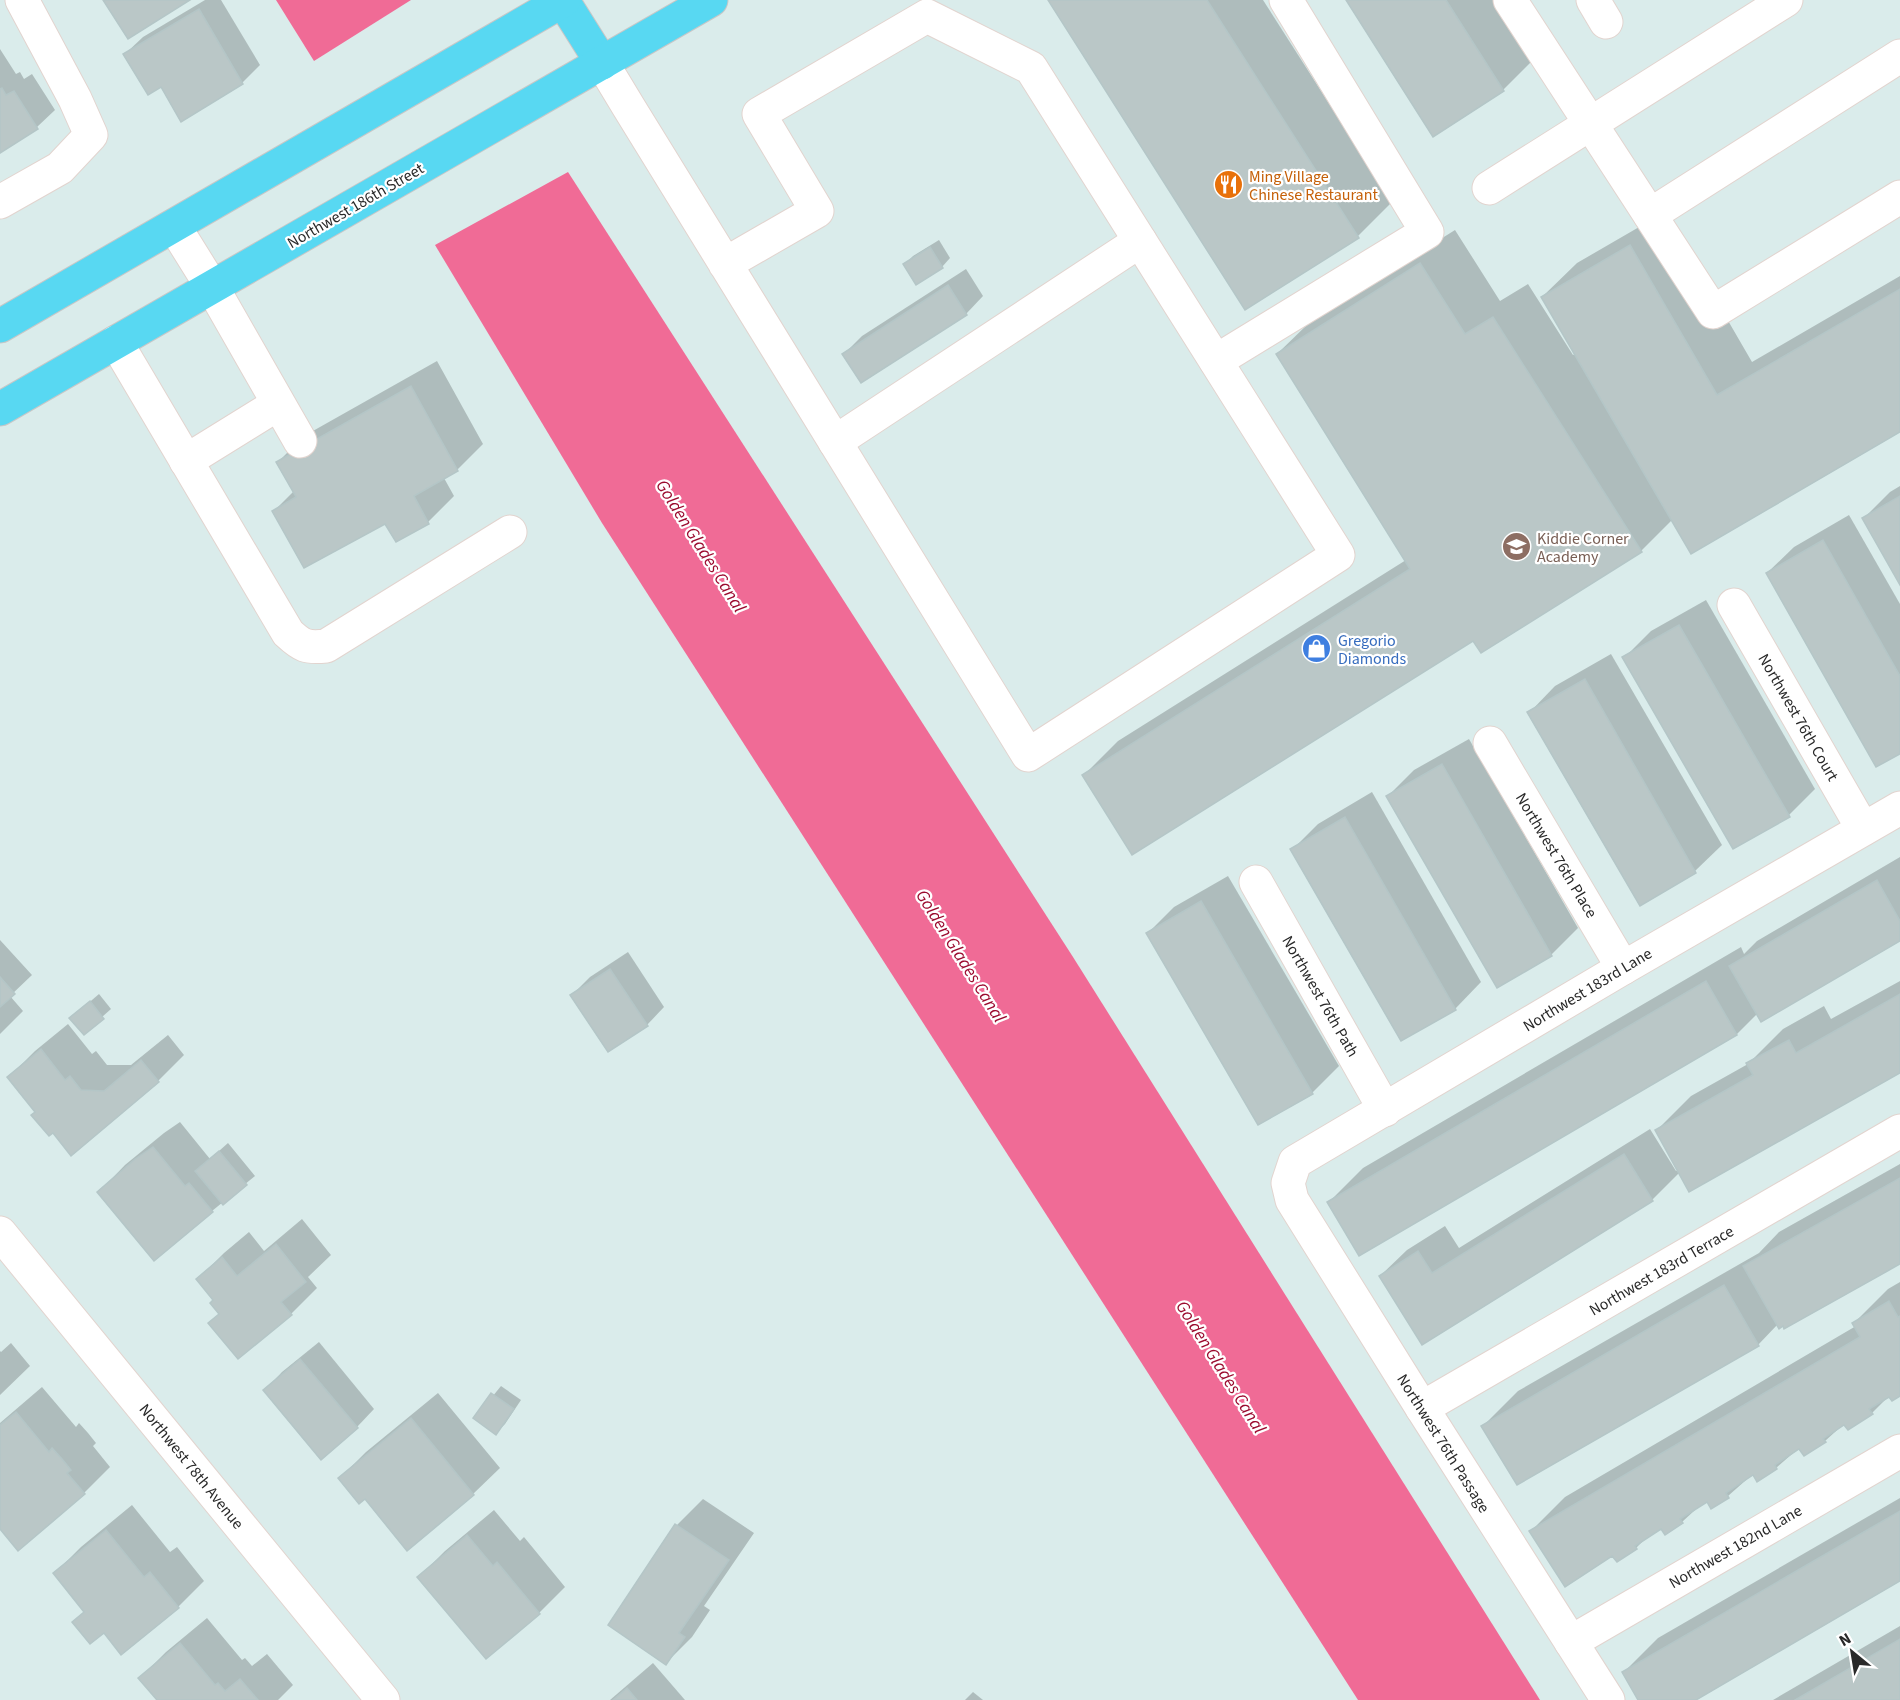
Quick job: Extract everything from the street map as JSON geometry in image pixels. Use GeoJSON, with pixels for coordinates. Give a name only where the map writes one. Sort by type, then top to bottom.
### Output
{"type":"FeatureCollection","features":[{"type":"Feature","properties":{"kind":"main road"},"geometry":{"type":"LineString","coordinates":[[0,326],[563,0],[602,63]]}},
{"type":"Feature","properties":{"kind":"main road","name":"Northwest 186th Street"},"geometry":{"type":"LineString","coordinates":[[0,409],[711,0]]}},
{"type":"Feature","properties":{"kind":"street"},"geometry":{"type":"LineString","coordinates":[[0,202],[60,168],[91,135],[75,99],[22,0]]}},
{"type":"Feature","properties":{"kind":"street"},"geometry":{"type":"LineString","coordinates":[[1216,361],[1427,232],[1286,0]]}},
{"type":"Feature","properties":{"kind":"street"},"geometry":{"type":"LineString","coordinates":[[1510,0],[1713,312],[1900,197]]}},
{"type":"Feature","properties":{"kind":"street"},"geometry":{"type":"LineString","coordinates":[[1489,188],[1786,0]]}},
{"type":"Feature","properties":{"kind":"street"},"geometry":{"type":"LineString","coordinates":[[602,63],[725,264],[1028,755],[1338,555],[1031,68],[922,8],[759,114],[817,212],[725,264]]}},
{"type":"Feature","properties":{"kind":"street"},"geometry":{"type":"LineString","coordinates":[[1650,215],[1900,56]]}},
{"type":"Feature","properties":{"kind":"street"},"geometry":{"type":"LineString","coordinates":[[174,226],[212,287],[300,441]]}},
{"type":"Feature","properties":{"kind":"street"},"geometry":{"type":"LineString","coordinates":[[835,442],[1140,241]]}},
{"type":"Feature","properties":{"kind":"street"},"geometry":{"type":"LineString","coordinates":[[116,342],[288,633],[309,648],[326,646],[510,532]]}},
{"type":"Feature","properties":{"kind":"street"},"geometry":{"type":"LineString","coordinates":[[186,461],[278,404]]}},
{"type":"Feature","properties":{"kind":"street","name":"Northwest 76th Court"},"geometry":{"type":"LineString","coordinates":[[1734,605],[1863,829]]}},
{"type":"Feature","properties":{"kind":"street","name":"Northwest 76th Place"},"geometry":{"type":"LineString","coordinates":[[1490,742],[1623,968]]}},
{"type":"Feature","properties":{"kind":"street","name":"Northwest 183rd Lane"},"geometry":{"type":"LineString","coordinates":[[1288,1183],[1295,1162],[1863,829],[1897,816]]}},
{"type":"Feature","properties":{"kind":"street","name":"Northwest 76th Path"},"geometry":{"type":"LineString","coordinates":[[1256,882],[1385,1110]]}},
{"type":"Feature","properties":{"kind":"street","name":"Northwest 183rd Terrace"},"geometry":{"type":"LineString","coordinates":[[1422,1408],[1900,1131]]}},
{"type":"Feature","properties":{"kind":"street","name":"Northwest 76th Passage"},"geometry":{"type":"LineString","coordinates":[[1288,1183],[1292,1200],[1608,1700]]}},
{"type":"Feature","properties":{"kind":"street","name":"Northwest 78th Avenue"},"geometry":{"type":"LineString","coordinates":[[0,1233],[383,1700]]}},
{"type":"Feature","properties":{"kind":"street","name":"Northwest 182nd Lane"},"geometry":{"type":"LineString","coordinates":[[1571,1642],[1900,1450]]}},
{"type":"Feature","properties":{"kind":"water"},"geometry":{"type":"Polygon","coordinates":[[[276,0],[411,0],[314,61],[276,0]]]}},
{"type":"Feature","properties":{"kind":"water","name":"Golden Glades Canal"},"geometry":{"type":"Polygon","coordinates":[[[568,172],[1073,957],[1540,1700],[1358,1700],[602,523],[435,245],[568,172]]]}},
{"type":"Feature","properties":{"kind":"building"},"geometry":{"type":"Polygon","coordinates":[[[103,0],[190,0],[128,39],[103,0]]]}},
{"type":"Feature","properties":{"kind":"building"},"geometry":{"type":"Polygon","coordinates":[[[1048,0],[1207,0],[1359,238],[1245,310],[1048,0]]]}},
{"type":"Feature","properties":{"kind":"building"},"geometry":{"type":"Polygon","coordinates":[[[1346,0],[1446,0],[1504,91],[1433,137],[1346,0]]]}},
{"type":"Feature","properties":{"kind":"building"},"geometry":{"type":"Polygon","coordinates":[[[199,9],[243,84],[181,122],[161,87],[148,95],[123,54],[199,9]]]}},
{"type":"Feature","properties":{"kind":"building"},"geometry":{"type":"Polygon","coordinates":[[[2,88],[6,95],[14,91],[38,129],[0,153],[0,89],[2,88]]]}},
{"type":"Feature","properties":{"kind":"building"},"geometry":{"type":"Polygon","coordinates":[[[1630,245],[1717,395],[1900,289],[1900,432],[1691,554],[1541,297],[1630,245]]]}},
{"type":"Feature","properties":{"kind":"building"},"geometry":{"type":"Polygon","coordinates":[[[930,247],[943,268],[916,285],[903,264],[930,247]]]}},
{"type":"Feature","properties":{"kind":"building"},"geometry":{"type":"Polygon","coordinates":[[[1420,263],[1465,334],[1493,317],[1642,552],[1481,653],[1473,641],[1132,855],[1082,775],[1410,569],[1276,354],[1420,263]]]}},
{"type":"Feature","properties":{"kind":"building"},"geometry":{"type":"Polygon","coordinates":[[[948,285],[967,315],[861,383],[842,354],[948,285]]]}},
{"type":"Feature","properties":{"kind":"building"},"geometry":{"type":"Polygon","coordinates":[[[411,386],[458,471],[414,496],[429,524],[396,542],[385,524],[304,568],[272,511],[296,497],[276,462],[411,386]]]}},
{"type":"Feature","properties":{"kind":"building"},"geometry":{"type":"Polygon","coordinates":[[[1900,496],[1900,585],[1862,518],[1900,496]]]}},
{"type":"Feature","properties":{"kind":"building"},"geometry":{"type":"Polygon","coordinates":[[[1823,540],[1900,676],[1900,754],[1876,767],[1766,573],[1823,540]]]}},
{"type":"Feature","properties":{"kind":"building"},"geometry":{"type":"Polygon","coordinates":[[[1679,625],[1790,817],[1733,849],[1622,657],[1679,625]]]}},
{"type":"Feature","properties":{"kind":"building"},"geometry":{"type":"Polygon","coordinates":[[[1585,679],[1696,873],[1640,906],[1527,712],[1585,679]]]}},
{"type":"Feature","properties":{"kind":"building"},"geometry":{"type":"Polygon","coordinates":[[[1442,764],[1552,956],[1497,988],[1386,796],[1442,764]]]}},
{"type":"Feature","properties":{"kind":"building"},"geometry":{"type":"Polygon","coordinates":[[[1345,817],[1456,1010],[1401,1041],[1290,849],[1345,817]]]}},
{"type":"Feature","properties":{"kind":"building"},"geometry":{"type":"Polygon","coordinates":[[[1877,880],[1900,921],[1900,941],[1761,1022],[1729,966],[1877,880]]]}},
{"type":"Feature","properties":{"kind":"building"},"geometry":{"type":"Polygon","coordinates":[[[1201,901],[1313,1094],[1258,1125],[1146,933],[1201,901]]]}},
{"type":"Feature","properties":{"kind":"building"},"geometry":{"type":"Polygon","coordinates":[[[610,969],[648,1026],[608,1052],[570,995],[610,969]]]}},
{"type":"Feature","properties":{"kind":"building"},"geometry":{"type":"Polygon","coordinates":[[[0,977],[15,994],[0,1007],[0,977]]]}},
{"type":"Feature","properties":{"kind":"building"},"geometry":{"type":"Polygon","coordinates":[[[1706,981],[1737,1035],[1359,1256],[1327,1202],[1706,981]]]}},
{"type":"Feature","properties":{"kind":"building"},"geometry":{"type":"Polygon","coordinates":[[[1900,994],[1900,1073],[1689,1192],[1655,1130],[1753,1075],[1746,1063],[1789,1040],[1796,1053],[1900,994]]]}},
{"type":"Feature","properties":{"kind":"building"},"geometry":{"type":"Polygon","coordinates":[[[90,1001],[104,1019],[84,1035],[69,1018],[90,1001]]]}},
{"type":"Feature","properties":{"kind":"building"},"geometry":{"type":"Polygon","coordinates":[[[41,1049],[65,1080],[70,1076],[81,1090],[104,1091],[141,1060],[159,1082],[71,1156],[53,1133],[49,1136],[31,1115],[35,1112],[7,1077],[41,1049]]]}},
{"type":"Feature","properties":{"kind":"building"},"geometry":{"type":"Polygon","coordinates":[[[153,1147],[185,1186],[189,1183],[213,1212],[154,1261],[97,1192],[135,1159],[153,1147]]]}},
{"type":"Feature","properties":{"kind":"building"},"geometry":{"type":"Polygon","coordinates":[[[219,1151],[247,1185],[223,1205],[195,1171],[219,1151]]]}},
{"type":"Feature","properties":{"kind":"building"},"geometry":{"type":"Polygon","coordinates":[[[1624,1154],[1653,1201],[1422,1345],[1379,1276],[1418,1251],[1432,1273],[1624,1154]]]}},
{"type":"Feature","properties":{"kind":"building"},"geometry":{"type":"Polygon","coordinates":[[[1900,1178],[1900,1264],[1784,1329],[1783,1326],[1779,1329],[1743,1266],[1900,1178]]]}},
{"type":"Feature","properties":{"kind":"building"},"geometry":{"type":"Polygon","coordinates":[[[276,1244],[306,1282],[281,1302],[292,1315],[238,1359],[208,1323],[219,1314],[210,1303],[213,1300],[196,1279],[222,1257],[237,1276],[276,1244]]]}},
{"type":"Feature","properties":{"kind":"building"},"geometry":{"type":"Polygon","coordinates":[[[1724,1285],[1759,1346],[1517,1485],[1481,1426],[1724,1285]]]}},
{"type":"Feature","properties":{"kind":"building"},"geometry":{"type":"Polygon","coordinates":[[[1889,1301],[1898,1317],[1900,1316],[1900,1396],[1892,1401],[1889,1397],[1869,1409],[1873,1414],[1848,1430],[1844,1425],[1823,1439],[1826,1442],[1804,1456],[1799,1449],[1775,1465],[1777,1469],[1757,1482],[1753,1475],[1726,1493],[1729,1498],[1711,1509],[1707,1502],[1680,1519],[1683,1523],[1665,1535],[1661,1529],[1635,1546],[1637,1549],[1617,1562],[1612,1556],[1565,1587],[1529,1531],[1860,1337],[1852,1323],[1889,1301]]]}},
{"type":"Feature","properties":{"kind":"building"},"geometry":{"type":"Polygon","coordinates":[[[300,1359],[358,1428],[321,1460],[263,1390],[300,1359]]]}},
{"type":"Feature","properties":{"kind":"building"},"geometry":{"type":"Polygon","coordinates":[[[491,1393],[514,1409],[496,1435],[473,1418],[491,1393]]]}},
{"type":"Feature","properties":{"kind":"building"},"geometry":{"type":"Polygon","coordinates":[[[16,1412],[49,1452],[52,1448],[62,1459],[71,1470],[67,1473],[85,1494],[18,1551],[0,1529],[0,1425],[16,1412]]]}},
{"type":"Feature","properties":{"kind":"building"},"geometry":{"type":"Polygon","coordinates":[[[411,1418],[474,1495],[407,1551],[365,1499],[359,1504],[338,1478],[411,1418]]]}},
{"type":"Feature","properties":{"kind":"building"},"geometry":{"type":"Polygon","coordinates":[[[1900,1511],[1900,1581],[1696,1700],[1638,1700],[1622,1672],[1900,1511]]]}},
{"type":"Feature","properties":{"kind":"building"},"geometry":{"type":"Polygon","coordinates":[[[675,1524],[729,1560],[679,1633],[685,1637],[666,1665],[608,1625],[675,1524]]]}},
{"type":"Feature","properties":{"kind":"building"},"geometry":{"type":"Polygon","coordinates":[[[106,1530],[144,1577],[150,1572],[179,1608],[121,1655],[104,1633],[90,1644],[72,1622],[84,1612],[53,1573],[106,1530]]]}},
{"type":"Feature","properties":{"kind":"building"},"geometry":{"type":"Polygon","coordinates":[[[467,1535],[493,1566],[497,1562],[540,1614],[486,1659],[417,1577],[467,1535]]]}},
{"type":"Feature","properties":{"kind":"building"},"geometry":{"type":"Polygon","coordinates":[[[1900,1639],[1900,1700],[1795,1700],[1900,1639]]]}},
{"type":"Feature","properties":{"kind":"building"},"geometry":{"type":"Polygon","coordinates":[[[180,1643],[215,1685],[218,1683],[225,1691],[240,1679],[258,1700],[157,1700],[138,1678],[180,1643]]]}},
{"type":"Feature","properties":{"kind":"building"},"geometry":{"type":"Polygon","coordinates":[[[627,1688],[637,1700],[613,1700],[627,1688]]]}},
{"type":"Feature","properties":{"kind":"place","name":"Ming Village Chinese Restaurant"},"geometry":{"type":"Point","coordinates":[1228,185]}},
{"type":"Feature","properties":{"kind":"place","name":"Kiddie Corner Academy"},"geometry":{"type":"Point","coordinates":[1516,547]}},
{"type":"Feature","properties":{"kind":"place","name":"Gregorio Diamonds"},"geometry":{"type":"Point","coordinates":[1317,649]}}]}
